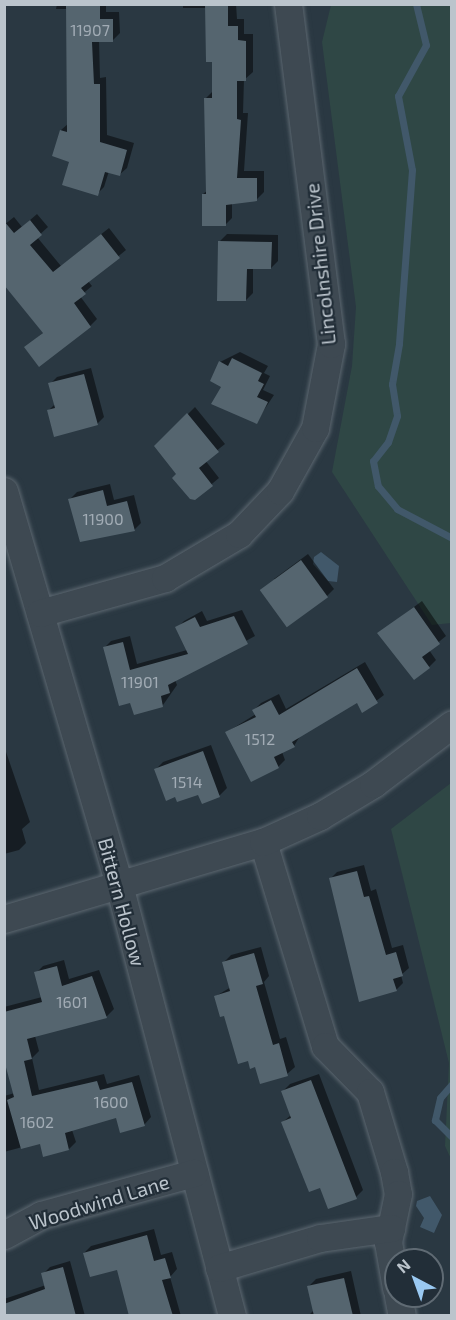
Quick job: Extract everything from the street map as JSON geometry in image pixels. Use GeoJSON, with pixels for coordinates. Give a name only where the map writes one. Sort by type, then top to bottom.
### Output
{"type":"FeatureCollection","features":[{"type":"Feature","properties":{"kind":"street","name":"Lincolnshire Drive"},"geometry":{"type":"LineString","coordinates":[[40,613],[165,578],[239,534],[280,491],[315,428],[331,345],[288,4]]}},
{"type":"Feature","properties":{"kind":"street","name":"Bittern Hollow"},"geometry":{"type":"LineString","coordinates":[[4,491],[118,885],[232,1316]]}},
{"type":"Feature","properties":{"kind":"street"},"geometry":{"type":"LineString","coordinates":[[4,919],[263,842],[320,816],[373,784],[452,724]]}},
{"type":"Feature","properties":{"kind":"street"},"geometry":{"type":"LineString","coordinates":[[263,842],[325,1046],[370,1092],[398,1194],[388,1242],[389,1248]]}},
{"type":"Feature","properties":{"kind":"street","name":"Woodwind Lane"},"geometry":{"type":"LineString","coordinates":[[4,1235],[41,1215],[195,1173]]}},
{"type":"Feature","properties":{"kind":"street"},"geometry":{"type":"LineString","coordinates":[[219,1268],[320,1239],[391,1228]]}},
{"type":"Feature","properties":{"kind":"green space"},"geometry":{"type":"Polygon","coordinates":[[[331,5],[451,5],[451,623],[432,625],[332,472],[352,366],[356,307],[322,42],[331,5]]]}},
{"type":"Feature","properties":{"kind":"green space"},"geometry":{"type":"Polygon","coordinates":[[[451,783],[451,1159],[445,1146],[449,1063],[391,829],[451,783]]]}},
{"type":"Feature","properties":{"kind":"water"},"geometry":{"type":"Polygon","coordinates":[[[321,552],[339,566],[337,582],[328,581],[313,564],[314,557],[321,552]]]}},
{"type":"Feature","properties":{"kind":"water"},"geometry":{"type":"Polygon","coordinates":[[[430,1196],[442,1215],[434,1233],[420,1227],[424,1218],[416,1206],[417,1201],[430,1196]]]}},
{"type":"Feature","properties":{"kind":"building"},"geometry":{"type":"Polygon","coordinates":[[[66,4],[100,4],[100,19],[113,19],[113,42],[92,42],[94,84],[100,84],[100,142],[127,150],[120,176],[105,172],[98,196],[62,185],[69,162],[52,156],[60,130],[67,132],[66,4]]]}},
{"type":"Feature","properties":{"kind":"building"},"geometry":{"type":"Polygon","coordinates":[[[205,4],[228,4],[228,26],[238,26],[238,40],[246,41],[246,81],[237,81],[237,119],[241,120],[237,178],[257,178],[257,201],[226,205],[226,226],[202,226],[202,194],[206,194],[204,98],[212,98],[212,62],[206,62],[205,4]]]}},
{"type":"Feature","properties":{"kind":"building"},"geometry":{"type":"Polygon","coordinates":[[[30,220],[42,235],[30,245],[53,272],[101,234],[120,258],[81,288],[86,294],[74,303],[91,327],[39,367],[24,347],[43,333],[4,285],[4,221],[14,233],[30,220]]]}},
{"type":"Feature","properties":{"kind":"building"},"geometry":{"type":"Polygon","coordinates":[[[218,241],[272,242],[271,269],[247,269],[246,301],[217,301],[218,241]]]}},
{"type":"Feature","properties":{"kind":"building"},"geometry":{"type":"Polygon","coordinates":[[[232,358],[262,373],[258,381],[264,384],[257,397],[268,402],[257,424],[211,404],[221,387],[210,381],[219,361],[228,366],[232,358]]]}},
{"type":"Feature","properties":{"kind":"building"},"geometry":{"type":"Polygon","coordinates":[[[84,374],[98,425],[54,437],[47,410],[55,408],[48,383],[84,374]]]}},
{"type":"Feature","properties":{"kind":"building"},"geometry":{"type":"Polygon","coordinates":[[[187,413],[219,452],[199,468],[213,486],[195,500],[190,499],[172,478],[176,474],[154,446],[187,413]]]}},
{"type":"Feature","properties":{"kind":"building"},"geometry":{"type":"Polygon","coordinates":[[[103,490],[107,506],[127,501],[135,531],[80,542],[68,499],[103,490]]]}},
{"type":"Feature","properties":{"kind":"building"},"geometry":{"type":"Polygon","coordinates":[[[301,560],[328,597],[287,627],[260,590],[301,560]]]}},
{"type":"Feature","properties":{"kind":"building"},"geometry":{"type":"Polygon","coordinates":[[[414,607],[440,644],[422,657],[430,668],[414,680],[377,633],[414,607]]]}},
{"type":"Feature","properties":{"kind":"building"},"geometry":{"type":"Polygon","coordinates":[[[234,616],[248,644],[168,685],[170,693],[161,696],[163,707],[134,715],[130,703],[119,706],[103,647],[123,642],[130,670],[188,654],[175,627],[195,617],[200,627],[234,616]]]}},
{"type":"Feature","properties":{"kind":"building"},"geometry":{"type":"Polygon","coordinates":[[[357,668],[378,703],[362,713],[357,703],[292,742],[295,747],[274,757],[279,768],[251,782],[225,732],[256,717],[252,710],[271,700],[279,715],[357,668]]]}},
{"type":"Feature","properties":{"kind":"building"},"geometry":{"type":"Polygon","coordinates":[[[203,751],[220,797],[202,804],[198,795],[177,802],[175,797],[166,801],[154,769],[203,751]]]}},
{"type":"Feature","properties":{"kind":"building"},"geometry":{"type":"Polygon","coordinates":[[[357,871],[364,897],[369,896],[386,955],[396,952],[403,976],[393,979],[397,991],[359,1002],[329,878],[357,871]]]}},
{"type":"Feature","properties":{"kind":"building"},"geometry":{"type":"Polygon","coordinates":[[[254,953],[263,984],[256,986],[273,1045],[279,1043],[288,1076],[260,1084],[255,1067],[250,1069],[248,1061],[238,1064],[224,1016],[220,1017],[214,996],[230,991],[222,962],[254,953]]]}},
{"type":"Feature","properties":{"kind":"building"},"geometry":{"type":"Polygon","coordinates":[[[57,966],[62,986],[92,976],[107,1018],[27,1039],[32,1059],[24,1061],[32,1096],[97,1081],[100,1090],[132,1082],[145,1126],[120,1133],[116,1118],[65,1133],[69,1150],[43,1157],[40,1144],[21,1149],[7,1100],[14,1097],[4,1060],[4,1012],[42,1002],[34,972],[57,966]]]}},
{"type":"Feature","properties":{"kind":"building"},"geometry":{"type":"Polygon","coordinates":[[[311,1080],[357,1199],[328,1209],[320,1188],[309,1192],[281,1122],[291,1118],[281,1091],[311,1080]]]}},
{"type":"Feature","properties":{"kind":"building"},"geometry":{"type":"Polygon","coordinates":[[[147,1235],[154,1261],[165,1258],[171,1278],[162,1280],[173,1316],[129,1316],[117,1270],[90,1277],[83,1253],[147,1235]]]}},
{"type":"Feature","properties":{"kind":"building"},"geometry":{"type":"Polygon","coordinates":[[[63,1267],[76,1316],[4,1316],[4,1304],[45,1289],[41,1273],[63,1267]]]}},
{"type":"Feature","properties":{"kind":"building"},"geometry":{"type":"Polygon","coordinates":[[[344,1278],[353,1316],[314,1316],[307,1286],[344,1278]]]}},
{"type":"Feature","properties":{"kind":"waterway"},"geometry":{"type":"LineString","coordinates":[[416,4],[426,45],[398,96],[412,170],[399,344],[392,384],[397,416],[388,442],[373,461],[378,486],[397,509],[452,538]]}},
{"type":"Feature","properties":{"kind":"waterway"},"geometry":{"type":"LineString","coordinates":[[452,1084],[440,1098],[435,1120],[452,1137]]}}]}
